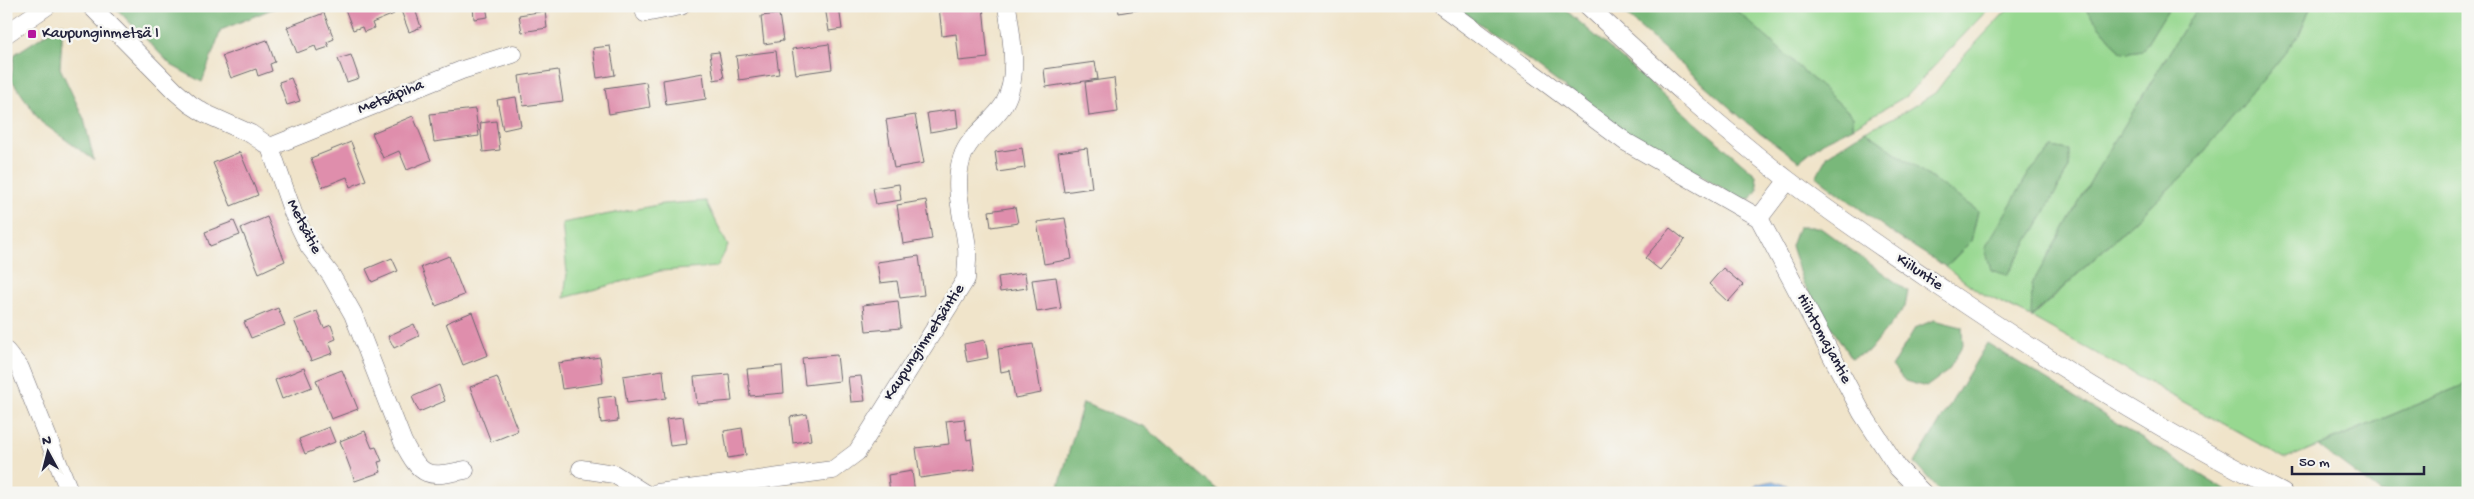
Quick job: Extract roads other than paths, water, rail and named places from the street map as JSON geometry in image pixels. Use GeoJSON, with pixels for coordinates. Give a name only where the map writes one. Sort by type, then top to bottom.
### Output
{"type":"FeatureCollection","features":[{"type":"Feature","properties":{"kind":"street"},"geometry":{"type":"LineString","coordinates":[[6,34],[47,6]]}},
{"type":"Feature","properties":{"kind":"street"},"geometry":{"type":"LineString","coordinates":[[91,6],[190,104],[204,113],[251,134],[270,147]]}},
{"type":"Feature","properties":{"kind":"street"},"geometry":{"type":"LineString","coordinates":[[645,13],[681,6]]}},
{"type":"Feature","properties":{"kind":"street","name":"Kaupunginmetsäntie"},"geometry":{"type":"LineString","coordinates":[[657,493],[833,470],[857,452],[966,279],[967,249],[958,194],[962,157],[985,125],[1004,104],[1014,72],[1013,45],[1007,6]]}},
{"type":"Feature","properties":{"kind":"street"},"geometry":{"type":"LineString","coordinates":[[1442,6],[1626,142],[1759,218],[1788,180]]}},
{"type":"Feature","properties":{"kind":"street","name":"Kiiluntie"},"geometry":{"type":"LineString","coordinates":[[1588,6],[1694,102],[1788,180],[1882,248],[2019,340],[2132,411],[2226,464],[2283,493]]}},
{"type":"Feature","properties":{"kind":"street","name":"Metsäpiha"},"geometry":{"type":"LineString","coordinates":[[270,147],[462,70],[513,54]]}},
{"type":"Feature","properties":{"kind":"street","name":"Metsätie"},"geometry":{"type":"LineString","coordinates":[[270,147],[293,213],[310,246],[331,275],[353,314],[403,442],[412,458],[422,470],[436,476],[465,470]]}},
{"type":"Feature","properties":{"kind":"street","name":"Hiihtomajantie"},"geometry":{"type":"LineString","coordinates":[[1759,218],[1862,413],[1898,468],[1923,493]]}},
{"type":"Feature","properties":{"kind":"street"},"geometry":{"type":"LineString","coordinates":[[6,351],[20,368],[70,493]]}},
{"type":"Feature","properties":{"kind":"street"},"geometry":{"type":"LineString","coordinates":[[581,469],[614,474],[644,493]]}},
{"type":"Feature","properties":{"kind":"water"},"geometry":{"type":"Polygon","coordinates":[[[1774,481],[1789,487],[1790,493],[1747,493],[1758,484],[1774,481]]]}},
{"type":"Feature","properties":{"kind":"place","name":"Kaupunginmetsä I"},"geometry":{"type":"Point","coordinates":[32,34]}}]}
